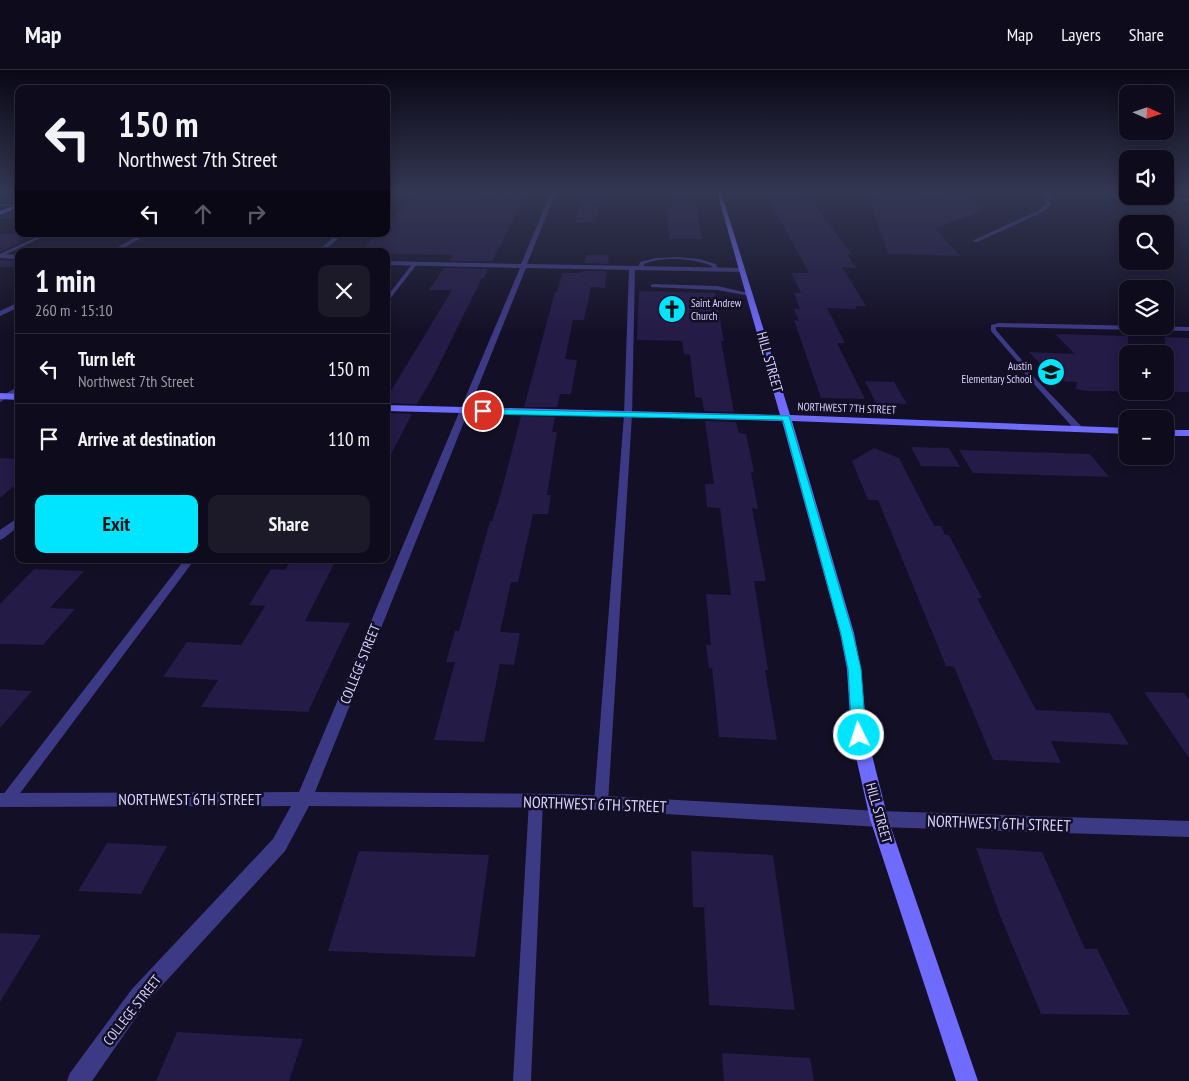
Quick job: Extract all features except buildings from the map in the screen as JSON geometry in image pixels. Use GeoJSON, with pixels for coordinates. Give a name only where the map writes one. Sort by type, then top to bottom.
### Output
{"type":"FeatureCollection","features":[{"type":"Feature","properties":{"kind":"street"},"geometry":{"type":"LineString","coordinates":[[119,248],[136,239]]}},
{"type":"Feature","properties":{"kind":"street"},"geometry":{"type":"LineString","coordinates":[[324,248],[334,239]]}},
{"type":"Feature","properties":{"kind":"street","name":"COLLEGE STREET"},"geometry":{"type":"LineString","coordinates":[[78,1081],[139,996],[279,845],[304,799],[535,239]]}},
{"type":"Feature","properties":{"kind":"street","name":"HILL STREET"},"geometry":{"type":"LineString","coordinates":[[733,239],[847,634],[854,669],[859,735],[879,819],[967,1081]]}},
{"type":"Feature","properties":{"kind":"street"},"geometry":{"type":"LineString","coordinates":[[975,241],[979,239]]}},
{"type":"Feature","properties":{"kind":"street"},"geometry":{"type":"LineString","coordinates":[[0,256],[15,257]]}},
{"type":"Feature","properties":{"kind":"street"},"geometry":{"type":"LineString","coordinates":[[390,263],[742,270]]}},
{"type":"Feature","properties":{"kind":"street"},"geometry":{"type":"LineString","coordinates":[[0,314],[15,306]]}},
{"type":"Feature","properties":{"kind":"street"},"geometry":{"type":"LineString","coordinates":[[2,398],[15,397]]}},
{"type":"Feature","properties":{"kind":"street","name":"NORTHWEST 7TH STREET"},"geometry":{"type":"LineString","coordinates":[[390,408],[786,418],[1119,431]]}},
{"type":"Feature","properties":{"kind":"street"},"geometry":{"type":"LineString","coordinates":[[1174,433],[1189,434]]}},
{"type":"Feature","properties":{"kind":"street"},"geometry":{"type":"LineString","coordinates":[[0,536],[15,523]]}},
{"type":"Feature","properties":{"kind":"street","name":"NORTHWEST 6TH STREET"},"geometry":{"type":"LineString","coordinates":[[3,800],[304,799],[536,801],[879,819],[1189,830]]}},
{"type":"Feature","properties":{"kind":"lane"},"geometry":{"type":"LineString","coordinates":[[17,248],[36,239]]}},
{"type":"Feature","properties":{"kind":"lane"},"geometry":{"type":"LineString","coordinates":[[0,256],[15,249]]}},
{"type":"Feature","properties":{"kind":"lane"},"geometry":{"type":"LineString","coordinates":[[601,803],[637,268],[642,263],[651,259],[700,259],[714,265],[715,270]]}},
{"type":"Feature","properties":{"kind":"lane"},"geometry":{"type":"LineString","coordinates":[[390,297],[416,264]]}},
{"type":"Feature","properties":{"kind":"lane"},"geometry":{"type":"LineString","coordinates":[[653,286],[717,288],[750,294]]}},
{"type":"Feature","properties":{"kind":"lane"},"geometry":{"type":"LineString","coordinates":[[1079,429],[1027,373],[1026,368],[994,330],[993,326],[1189,329]]}},
{"type":"Feature","properties":{"kind":"lane"},"geometry":{"type":"LineString","coordinates":[[2,398],[15,390]]}},
{"type":"Feature","properties":{"kind":"lane"},"geometry":{"type":"LineString","coordinates":[[3,800],[187,563]]}},
{"type":"Feature","properties":{"kind":"lane"},"geometry":{"type":"LineString","coordinates":[[522,1081],[536,801]]}},
{"type":"Feature","properties":{"kind":"place","name":"Saint Andrew Church"},"geometry":{"type":"Point","coordinates":[672,309]}},
{"type":"Feature","properties":{"kind":"place","name":"Austin Elementary School"},"geometry":{"type":"Point","coordinates":[1051,372]}},
{"type":"Feature","properties":{"kind":"route"},"geometry":{"type":"LineString","coordinates":[[483,411],[786,418],[847,634],[854,669],[859,735]]}}]}
